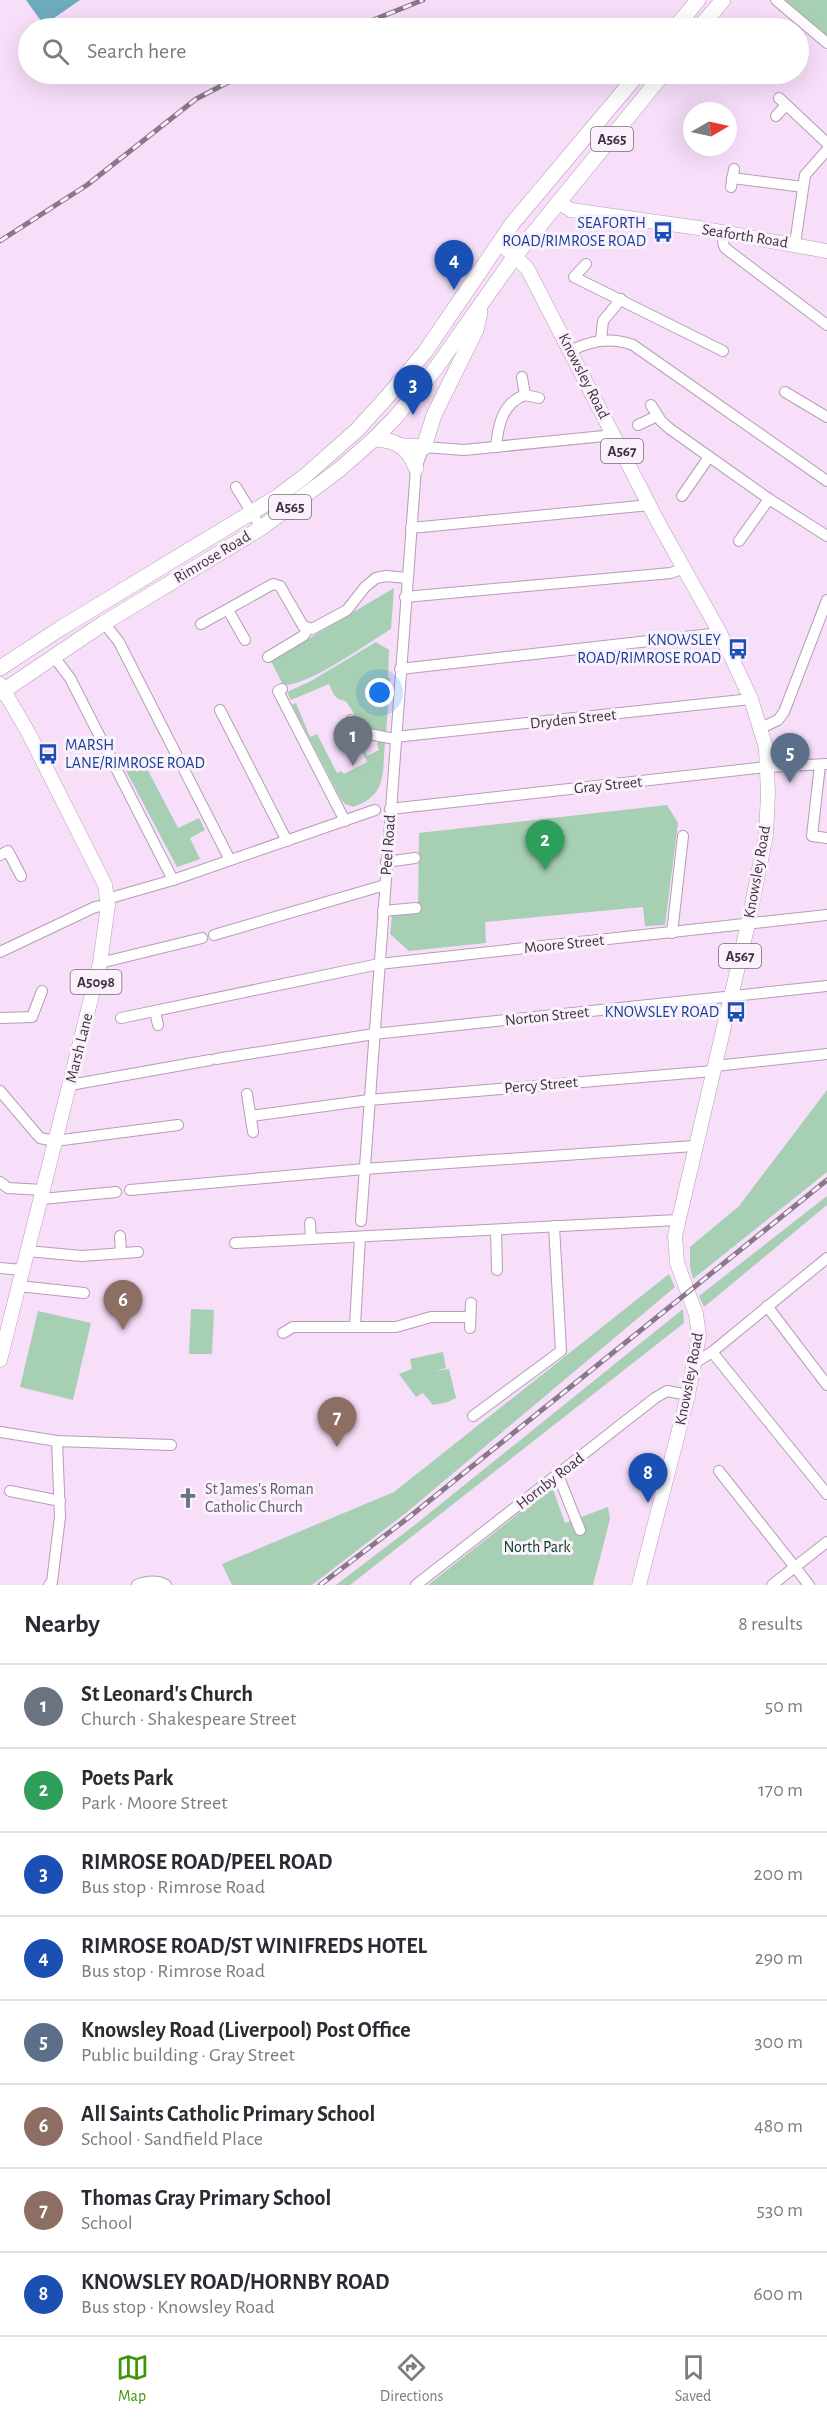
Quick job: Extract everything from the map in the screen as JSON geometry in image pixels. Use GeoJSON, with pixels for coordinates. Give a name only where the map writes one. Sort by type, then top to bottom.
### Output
{"type":"FeatureCollection","features":[{"type":"Feature","properties":{"kind":"highway"},"geometry":{"type":"LineString","coordinates":[[683,18],[698,0]]}},
{"type":"Feature","properties":{"kind":"highway"},"geometry":{"type":"LineString","coordinates":[[708,18],[723,0]]}},
{"type":"Feature","properties":{"kind":"highway","name":"A565"},"geometry":{"type":"LineString","coordinates":[[500,243],[512,224],[630,84]]}},
{"type":"Feature","properties":{"kind":"highway","name":"A565"},"geometry":{"type":"LineString","coordinates":[[515,256],[655,84]]}},
{"type":"Feature","properties":{"kind":"highway","name":"Rimrose Road"},"geometry":{"type":"LineString","coordinates":[[0,668],[62,627],[252,514],[305,476],[357,430],[425,352],[500,243]]}},
{"type":"Feature","properties":{"kind":"highway","name":"Rimrose Road"},"geometry":{"type":"LineString","coordinates":[[1,689],[104,623],[261,528],[340,469],[395,418],[436,368],[515,256]]}},
{"type":"Feature","properties":{"kind":"highway"},"geometry":{"type":"LineString","coordinates":[[402,446],[424,447],[434,415],[476,330],[484,300]]}},
{"type":"Feature","properties":{"kind":"highway"},"geometry":{"type":"LineString","coordinates":[[374,439],[388,440],[402,446],[412,455],[416,468]]}},
{"type":"Feature","properties":{"kind":"main road","name":"Seaforth Road"},"geometry":{"type":"LineString","coordinates":[[558,202],[571,210],[795,244],[827,251]]}},
{"type":"Feature","properties":{"kind":"main road","name":"Knowsley Road"},"geometry":{"type":"LineString","coordinates":[[500,243],[527,268],[650,505],[720,633],[752,699],[761,728],[767,767],[766,835],[748,924],[694,1146],[675,1236],[675,1256],[698,1321],[699,1336],[695,1363],[639,1585]]}},
{"type":"Feature","properties":{"kind":"main road","name":"Marsh Lane"},"geometry":{"type":"LineString","coordinates":[[0,1360],[100,963],[108,902],[105,885],[81,837],[1,689]]}},
{"type":"Feature","properties":{"kind":"street"},"geometry":{"type":"LineString","coordinates":[[776,0],[798,18]]}},
{"type":"Feature","properties":{"kind":"street"},"geometry":{"type":"LineString","coordinates":[[809,28],[827,43]]}},
{"type":"Feature","properties":{"kind":"street"},"geometry":{"type":"LineString","coordinates":[[776,116],[783,101],[827,143]]}},
{"type":"Feature","properties":{"kind":"street"},"geometry":{"type":"LineString","coordinates":[[795,244],[807,173],[827,150]]}},
{"type":"Feature","properties":{"kind":"street"},"geometry":{"type":"LineString","coordinates":[[732,178],[803,187]]}},
{"type":"Feature","properties":{"kind":"street"},"geometry":{"type":"LineString","coordinates":[[725,234],[725,248],[827,325]]}},
{"type":"Feature","properties":{"kind":"street"},"geometry":{"type":"LineString","coordinates":[[586,264],[573,277],[720,344]]}},
{"type":"Feature","properties":{"kind":"street"},"geometry":{"type":"LineString","coordinates":[[601,340],[603,321],[621,299]]}},
{"type":"Feature","properties":{"kind":"street"},"geometry":{"type":"LineString","coordinates":[[571,351],[601,340],[627,343],[646,352],[827,481]]}},
{"type":"Feature","properties":{"kind":"street"},"geometry":{"type":"LineString","coordinates":[[522,377],[525,395]]}},
{"type":"Feature","properties":{"kind":"street"},"geometry":{"type":"LineString","coordinates":[[800,386],[789,394],[827,417]]}},
{"type":"Feature","properties":{"kind":"street"},"geometry":{"type":"LineString","coordinates":[[496,447],[505,410],[516,399],[525,395],[539,398]]}},
{"type":"Feature","properties":{"kind":"street"},"geometry":{"type":"LineString","coordinates":[[651,405],[657,416],[670,429],[769,499],[827,536]]}},
{"type":"Feature","properties":{"kind":"street"},"geometry":{"type":"LineString","coordinates":[[638,425],[657,416]]}},
{"type":"Feature","properties":{"kind":"street"},"geometry":{"type":"LineString","coordinates":[[424,447],[456,450],[614,435]]}},
{"type":"Feature","properties":{"kind":"street","name":"Peel Road"},"geometry":{"type":"LineString","coordinates":[[361,1221],[405,597],[416,468],[424,447]]}},
{"type":"Feature","properties":{"kind":"street"},"geometry":{"type":"LineString","coordinates":[[689,493],[709,457]]}},
{"type":"Feature","properties":{"kind":"street"},"geometry":{"type":"LineString","coordinates":[[236,487],[261,528]]}},
{"type":"Feature","properties":{"kind":"street"},"geometry":{"type":"LineString","coordinates":[[739,541],[752,533],[769,499]]}},
{"type":"Feature","properties":{"kind":"street"},"geometry":{"type":"LineString","coordinates":[[411,528],[650,505]]}},
{"type":"Feature","properties":{"kind":"street"},"geometry":{"type":"LineString","coordinates":[[405,597],[671,573],[684,568]]}},
{"type":"Feature","properties":{"kind":"street"},"geometry":{"type":"LineString","coordinates":[[201,624],[270,585],[277,585],[303,626],[309,629],[316,628],[347,610],[365,587],[376,578],[386,576],[407,578]]}},
{"type":"Feature","properties":{"kind":"street"},"geometry":{"type":"LineString","coordinates":[[761,728],[778,720],[784,712],[827,600]]}},
{"type":"Feature","properties":{"kind":"street"},"geometry":{"type":"LineString","coordinates":[[228,610],[245,640]]}},
{"type":"Feature","properties":{"kind":"street"},"geometry":{"type":"LineString","coordinates":[[104,623],[118,642],[230,860]]}},
{"type":"Feature","properties":{"kind":"street"},"geometry":{"type":"LineString","coordinates":[[268,657],[303,636],[309,629]]}},
{"type":"Feature","properties":{"kind":"street"},"geometry":{"type":"LineString","coordinates":[[400,669],[720,633]]}},
{"type":"Feature","properties":{"kind":"street"},"geometry":{"type":"LineString","coordinates":[[54,657],[70,678],[173,880]]}},
{"type":"Feature","properties":{"kind":"street"},"geometry":{"type":"LineString","coordinates":[[282,689],[278,691],[345,821]]}},
{"type":"Feature","properties":{"kind":"street","name":"Dryden Street"},"geometry":{"type":"LineString","coordinates":[[351,720],[358,732],[395,738],[752,699]]}},
{"type":"Feature","properties":{"kind":"street"},"geometry":{"type":"LineString","coordinates":[[220,710],[287,841]]}},
{"type":"Feature","properties":{"kind":"street"},"geometry":{"type":"LineString","coordinates":[[824,764],[812,836],[827,838]]}},
{"type":"Feature","properties":{"kind":"street","name":"Gray Street"},"geometry":{"type":"LineString","coordinates":[[390,809],[767,767],[824,764]]}},
{"type":"Feature","properties":{"kind":"street"},"geometry":{"type":"LineString","coordinates":[[1,949],[108,902],[375,810]]}},
{"type":"Feature","properties":{"kind":"street"},"geometry":{"type":"LineString","coordinates":[[672,933],[683,836]]}},
{"type":"Feature","properties":{"kind":"street"},"geometry":{"type":"LineString","coordinates":[[0,855],[8,851],[21,876]]}},
{"type":"Feature","properties":{"kind":"street"},"geometry":{"type":"LineString","coordinates":[[386,862],[415,858]]}},
{"type":"Feature","properties":{"kind":"street"},"geometry":{"type":"LineString","coordinates":[[214,935],[385,885]]}},
{"type":"Feature","properties":{"kind":"street"},"geometry":{"type":"LineString","coordinates":[[383,911],[416,908]]}},
{"type":"Feature","properties":{"kind":"street","name":"Moore Street"},"geometry":{"type":"LineString","coordinates":[[121,1018],[379,963],[827,915]]}},
{"type":"Feature","properties":{"kind":"street"},"geometry":{"type":"LineString","coordinates":[[100,963],[202,938]]}},
{"type":"Feature","properties":{"kind":"street","name":"Norton Street"},"geometry":{"type":"LineString","coordinates":[[70,1085],[374,1034],[827,986]]}},
{"type":"Feature","properties":{"kind":"street"},"geometry":{"type":"LineString","coordinates":[[0,1018],[32,1017],[42,991]]}},
{"type":"Feature","properties":{"kind":"street"},"geometry":{"type":"LineString","coordinates":[[155,1011],[158,1025]]}},
{"type":"Feature","properties":{"kind":"street","name":"Percy Street"},"geometry":{"type":"LineString","coordinates":[[251,1116],[369,1100],[714,1069],[827,1054]]}},
{"type":"Feature","properties":{"kind":"street"},"geometry":{"type":"LineString","coordinates":[[0,1091],[40,1138],[56,1141],[178,1125]]}},
{"type":"Feature","properties":{"kind":"street"},"geometry":{"type":"LineString","coordinates":[[247,1094],[253,1132]]}},
{"type":"Feature","properties":{"kind":"street"},"geometry":{"type":"LineString","coordinates":[[130,1190],[364,1169],[694,1146]]}},
{"type":"Feature","properties":{"kind":"street"},"geometry":{"type":"LineString","coordinates":[[0,1182],[8,1188],[43,1194],[116,1192]]}},
{"type":"Feature","properties":{"kind":"street"},"geometry":{"type":"LineString","coordinates":[[235,1244],[678,1220]]}},
{"type":"Feature","properties":{"kind":"street"},"geometry":{"type":"LineString","coordinates":[[310,1223],[311,1239]]}},
{"type":"Feature","properties":{"kind":"street"},"geometry":{"type":"LineString","coordinates":[[473,1416],[561,1351],[554,1226]]}},
{"type":"Feature","properties":{"kind":"street"},"geometry":{"type":"LineString","coordinates":[[496,1230],[497,1270]]}},
{"type":"Feature","properties":{"kind":"street"},"geometry":{"type":"LineString","coordinates":[[120,1236],[121,1253]]}},
{"type":"Feature","properties":{"kind":"street"},"geometry":{"type":"LineString","coordinates":[[355,1326],[360,1237]]}},
{"type":"Feature","properties":{"kind":"street"},"geometry":{"type":"LineString","coordinates":[[27,1251],[82,1256],[138,1252]]}},
{"type":"Feature","properties":{"kind":"street"},"geometry":{"type":"LineString","coordinates":[[695,1363],[712,1352],[827,1258]]}},
{"type":"Feature","properties":{"kind":"street"},"geometry":{"type":"LineString","coordinates":[[0,1268],[22,1270]]}},
{"type":"Feature","properties":{"kind":"street"},"geometry":{"type":"LineString","coordinates":[[18,1286],[84,1293]]}},
{"type":"Feature","properties":{"kind":"street"},"geometry":{"type":"LineString","coordinates":[[470,1329],[471,1303]]}},
{"type":"Feature","properties":{"kind":"street"},"geometry":{"type":"LineString","coordinates":[[767,1306],[827,1385]]}},
{"type":"Feature","properties":{"kind":"street"},"geometry":{"type":"LineString","coordinates":[[283,1333],[292,1327],[396,1327],[431,1317],[470,1317]]}},
{"type":"Feature","properties":{"kind":"street"},"geometry":{"type":"LineString","coordinates":[[712,1352],[827,1494]]}},
{"type":"Feature","properties":{"kind":"street","name":"Hornby Road"},"geometry":{"type":"LineString","coordinates":[[416,1585],[655,1398],[667,1391],[688,1395]]}},
{"type":"Feature","properties":{"kind":"street"},"geometry":{"type":"LineString","coordinates":[[0,1432],[57,1441],[171,1445]]}},
{"type":"Feature","properties":{"kind":"street"},"geometry":{"type":"LineString","coordinates":[[50,1585],[60,1501],[57,1441]]}},
{"type":"Feature","properties":{"kind":"street"},"geometry":{"type":"LineString","coordinates":[[719,1471],[809,1585]]}},
{"type":"Feature","properties":{"kind":"street"},"geometry":{"type":"LineString","coordinates":[[558,1475],[580,1530]]}},
{"type":"Feature","properties":{"kind":"street"},"geometry":{"type":"LineString","coordinates":[[10,1491],[60,1501]]}},
{"type":"Feature","properties":{"kind":"street"},"geometry":{"type":"LineString","coordinates":[[772,1585],[827,1542]]}},
{"type":"Feature","properties":{"kind":"street"},"geometry":{"type":"LineString","coordinates":[[137,1585],[145,1582],[161,1582],[166,1585]]}},
{"type":"Feature","properties":{"kind":"green space"},"geometry":{"type":"Polygon","coordinates":[[[781,0],[827,0],[827,39],[809,24],[809,18],[802,18],[781,0]]]}},
{"type":"Feature","properties":{"kind":"green space"},"geometry":{"type":"Polygon","coordinates":[[[394,588],[391,629],[322,672],[307,679],[283,685],[271,661],[394,588]]]}},
{"type":"Feature","properties":{"kind":"green space"},"geometry":{"type":"Polygon","coordinates":[[[376,642],[389,650],[388,677],[390,678],[386,734],[363,729],[347,703],[336,697],[329,684],[291,700],[287,692],[311,681],[376,642]]]}},
{"type":"Feature","properties":{"kind":"green space"},"geometry":{"type":"Polygon","coordinates":[[[296,703],[310,737],[317,734],[337,773],[341,771],[344,774],[367,762],[358,739],[367,756],[379,750],[377,744],[379,741],[385,742],[381,782],[378,789],[364,802],[353,807],[345,804],[341,799],[292,705],[296,703]]]}},
{"type":"Feature","properties":{"kind":"green space"},"geometry":{"type":"Polygon","coordinates":[[[142,759],[178,828],[199,818],[205,830],[190,838],[200,859],[177,867],[124,767],[142,759]]]}},
{"type":"Feature","properties":{"kind":"green space"},"geometry":{"type":"Polygon","coordinates":[[[667,805],[678,823],[665,925],[645,926],[643,907],[485,922],[486,943],[409,951],[390,934],[392,916],[418,913],[419,833],[667,805]]]}},
{"type":"Feature","properties":{"kind":"green space"},"geometry":{"type":"Polygon","coordinates":[[[827,1090],[827,1172],[693,1279],[690,1267],[690,1247],[739,1206],[827,1090]]]}},
{"type":"Feature","properties":{"kind":"green space"},"geometry":{"type":"Polygon","coordinates":[[[827,1196],[827,1205],[704,1307],[699,1296],[827,1196]]]}},
{"type":"Feature","properties":{"kind":"green space"},"geometry":{"type":"Polygon","coordinates":[[[669,1274],[675,1287],[407,1512],[312,1585],[232,1585],[222,1564],[394,1492],[669,1274]]]}},
{"type":"Feature","properties":{"kind":"green space"},"geometry":{"type":"Polygon","coordinates":[[[191,1309],[214,1310],[212,1354],[189,1354],[191,1309]]]}},
{"type":"Feature","properties":{"kind":"green space"},"geometry":{"type":"Polygon","coordinates":[[[683,1309],[684,1323],[350,1585],[336,1585],[416,1524],[683,1309]]]}},
{"type":"Feature","properties":{"kind":"green space"},"geometry":{"type":"Polygon","coordinates":[[[38,1311],[91,1323],[73,1400],[20,1387],[38,1311]]]}},
{"type":"Feature","properties":{"kind":"green space"},"geometry":{"type":"Polygon","coordinates":[[[443,1352],[446,1368],[435,1371],[449,1369],[456,1398],[433,1405],[423,1393],[416,1397],[399,1374],[412,1369],[410,1359],[443,1352]]]}},
{"type":"Feature","properties":{"kind":"green space","name":"North Park"},"geometry":{"type":"Polygon","coordinates":[[[552,1487],[565,1523],[608,1507],[610,1519],[593,1585],[428,1585],[552,1487]]]}},
{"type":"Feature","properties":{"kind":"water"},"geometry":{"type":"Polygon","coordinates":[[[26,0],[80,0],[54,18],[39,18],[26,0]]]}},
{"type":"Feature","properties":{"kind":"railway"},"geometry":{"type":"LineString","coordinates":[[378,18],[423,0]]}},
{"type":"Feature","properties":{"kind":"railway"},"geometry":{"type":"LineString","coordinates":[[0,241],[87,185],[196,99],[225,84]]}},
{"type":"Feature","properties":{"kind":"railway"},"geometry":{"type":"LineString","coordinates":[[320,1585],[408,1518],[827,1180]]}},
{"type":"Feature","properties":{"kind":"place","name":"SEAFORTH ROAD/RIMROSE ROAD"},"geometry":{"type":"Point","coordinates":[663,232]}},
{"type":"Feature","properties":{"kind":"place","name":"RIMROSE ROAD/ST WINIFREDS HOTEL"},"geometry":{"type":"Point","coordinates":[454,290]}},
{"type":"Feature","properties":{"kind":"place","name":"RIMROSE ROAD/PEEL ROAD"},"geometry":{"type":"Point","coordinates":[413,415]}},
{"type":"Feature","properties":{"kind":"place","name":"KNOWSLEY ROAD/RIMROSE ROAD"},"geometry":{"type":"Point","coordinates":[738,649]}},
{"type":"Feature","properties":{"kind":"place","name":"MARSH LANE/RIMROSE ROAD"},"geometry":{"type":"Point","coordinates":[48,754]}},
{"type":"Feature","properties":{"kind":"place","name":"St Leonard's Church"},"geometry":{"type":"Point","coordinates":[353,766]}},
{"type":"Feature","properties":{"kind":"place","name":"Knowsley Road (Liverpool) Post Office"},"geometry":{"type":"Point","coordinates":[790,783]}},
{"type":"Feature","properties":{"kind":"place","name":"Poets Park"},"geometry":{"type":"Point","coordinates":[545,870]}},
{"type":"Feature","properties":{"kind":"place","name":"KNOWSLEY ROAD"},"geometry":{"type":"Point","coordinates":[736,1012]}},
{"type":"Feature","properties":{"kind":"place","name":"All Saints Catholic Primary School"},"geometry":{"type":"Point","coordinates":[123,1330]}},
{"type":"Feature","properties":{"kind":"place","name":"Thomas Gray Primary School"},"geometry":{"type":"Point","coordinates":[337,1447]}},
{"type":"Feature","properties":{"kind":"place","name":"St James's Roman Catholic Church"},"geometry":{"type":"Point","coordinates":[188,1498]}},
{"type":"Feature","properties":{"kind":"place","name":"KNOWSLEY ROAD/HORNBY ROAD"},"geometry":{"type":"Point","coordinates":[648,1503]}}]}
